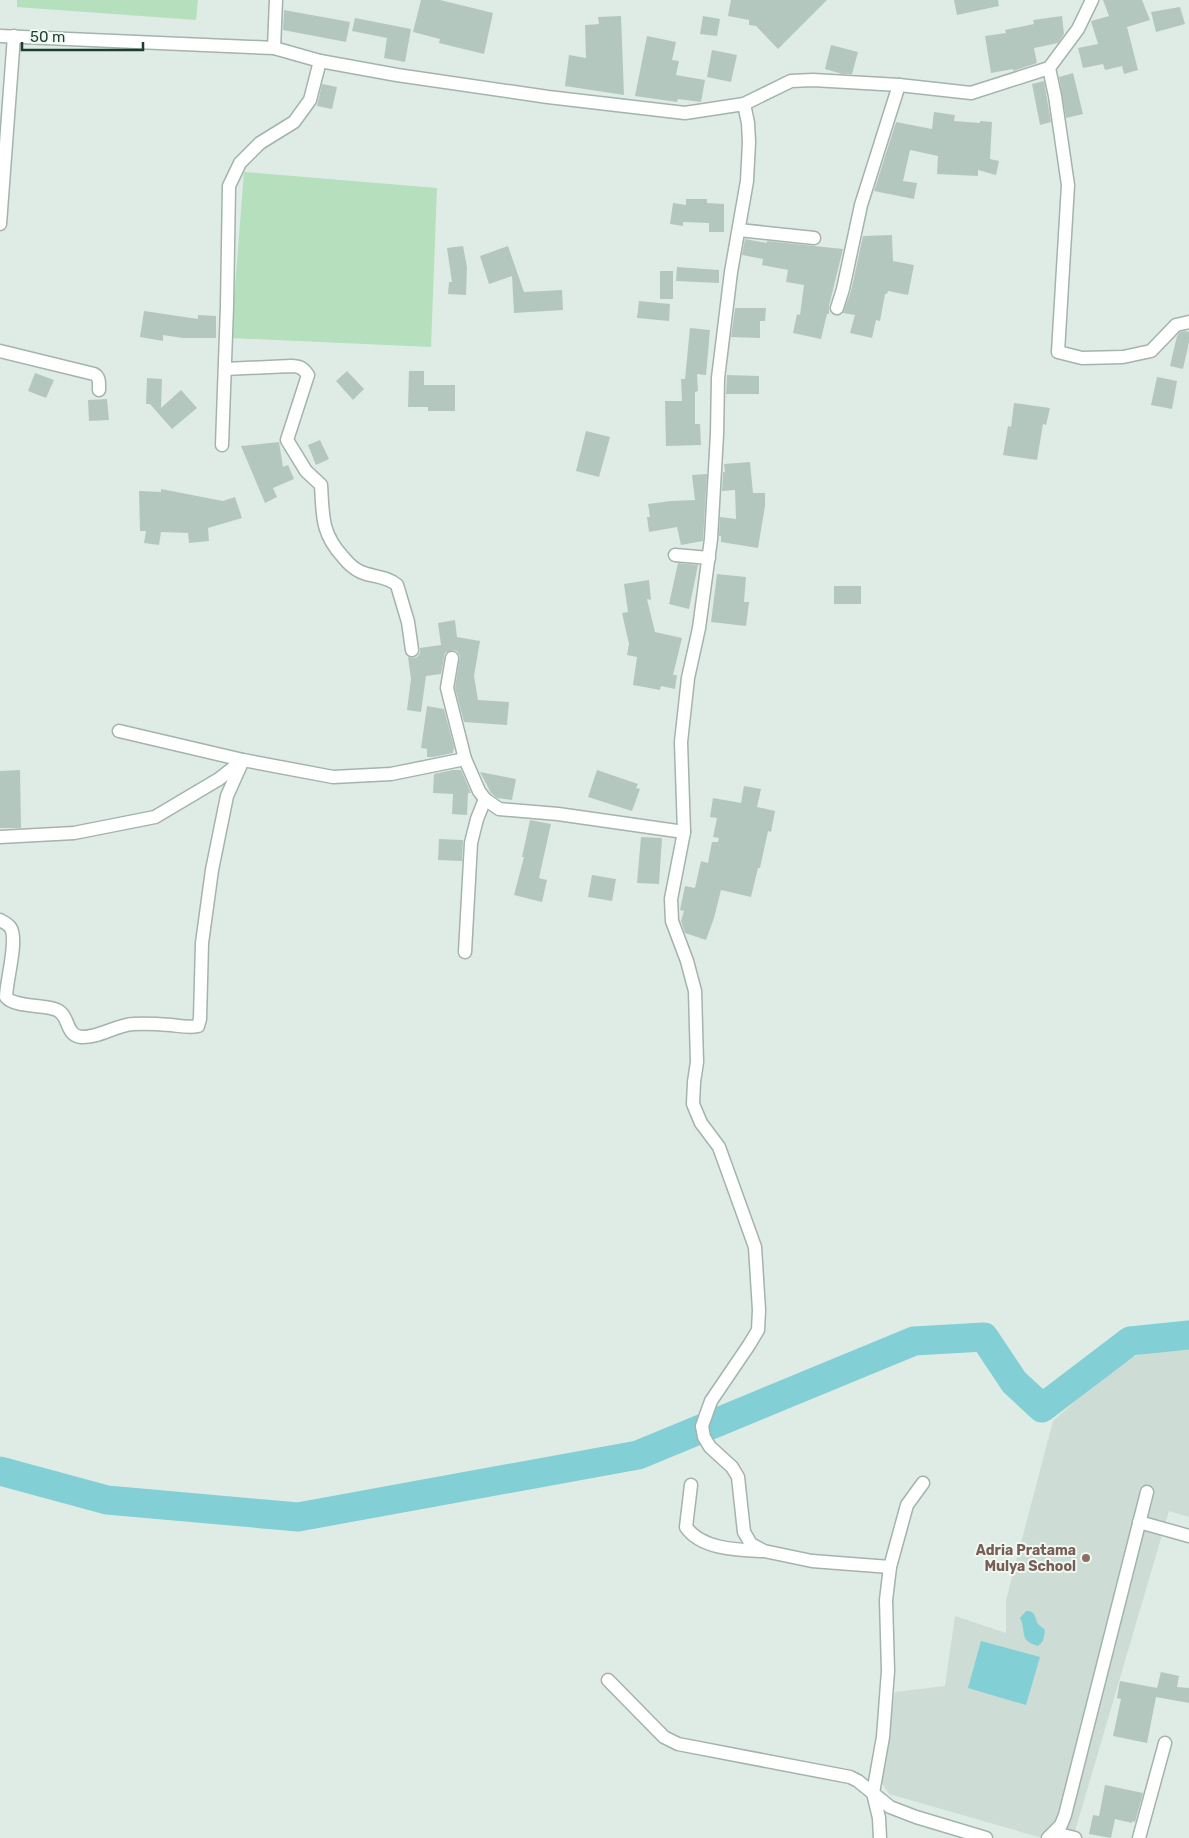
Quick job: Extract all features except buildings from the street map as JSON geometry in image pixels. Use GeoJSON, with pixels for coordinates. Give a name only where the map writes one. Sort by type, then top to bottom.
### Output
{"type":"FeatureCollection","features":[{"type":"Feature","properties":{"kind":"street"},"geometry":{"type":"LineString","coordinates":[[274,48],[276,0]]}},
{"type":"Feature","properties":{"kind":"street"},"geometry":{"type":"LineString","coordinates":[[0,36],[274,48],[320,61],[397,75],[548,97],[685,113],[744,104],[790,82],[813,80],[899,85],[971,93],[1048,68],[1078,29],[1092,0]]}},
{"type":"Feature","properties":{"kind":"street"},"geometry":{"type":"LineString","coordinates":[[0,224],[14,36]]}},
{"type":"Feature","properties":{"kind":"street"},"geometry":{"type":"LineString","coordinates":[[222,445],[229,186],[240,163],[260,143],[294,122],[310,100],[320,61]]}},
{"type":"Feature","properties":{"kind":"street"},"geometry":{"type":"LineString","coordinates":[[1048,68],[1055,96],[1068,185],[1058,352],[1082,358],[1123,357],[1151,351],[1176,325],[1189,322]]}},
{"type":"Feature","properties":{"kind":"street"},"geometry":{"type":"LineString","coordinates":[[836,308],[843,289],[861,205],[899,85]]}},
{"type":"Feature","properties":{"kind":"street"},"geometry":{"type":"LineString","coordinates":[[744,104],[748,123],[748,171],[718,378],[716,460],[709,558],[699,628],[688,678],[681,742],[684,832],[671,899],[672,921],[687,961],[695,991],[697,1062],[693,1104],[701,1123],[719,1147],[755,1247],[758,1270],[758,1330],[711,1401],[702,1426],[704,1437],[710,1447],[732,1467],[738,1477],[744,1532],[751,1544],[764,1551]]}},
{"type":"Feature","properties":{"kind":"street"},"geometry":{"type":"LineString","coordinates":[[739,230],[814,238]]}},
{"type":"Feature","properties":{"kind":"street"},"geometry":{"type":"LineString","coordinates":[[0,351],[94,374],[100,381],[99,390]]}},
{"type":"Feature","properties":{"kind":"street"},"geometry":{"type":"LineString","coordinates":[[224,369],[292,366],[300,366],[304,369],[308,375],[286,440],[306,471],[321,485],[324,522],[331,544],[345,560],[359,571],[392,581],[396,585],[408,622],[412,650]]}},
{"type":"Feature","properties":{"kind":"street"},"geometry":{"type":"LineString","coordinates":[[675,555],[709,558]]}},
{"type":"Feature","properties":{"kind":"street"},"geometry":{"type":"LineString","coordinates":[[452,658],[447,688],[465,759],[479,791],[485,798],[500,809],[558,814],[684,832]]}},
{"type":"Feature","properties":{"kind":"street"},"geometry":{"type":"LineString","coordinates":[[119,731],[243,760],[333,777],[392,774],[465,759]]}},
{"type":"Feature","properties":{"kind":"street"},"geometry":{"type":"LineString","coordinates":[[0,837],[74,833],[155,816],[219,779],[243,760]]}},
{"type":"Feature","properties":{"kind":"street"},"geometry":{"type":"LineString","coordinates":[[0,920],[10,926],[12,933],[12,951],[6,997],[9,1000],[57,1010],[62,1014],[69,1030],[74,1035],[84,1037],[132,1024],[198,1026],[200,1018],[202,943],[212,870],[227,796],[243,760]]}},
{"type":"Feature","properties":{"kind":"street"},"geometry":{"type":"LineString","coordinates":[[465,952],[471,843],[485,798]]}},
{"type":"Feature","properties":{"kind":"street"},"geometry":{"type":"LineString","coordinates":[[880,1838],[879,1818],[873,1793],[883,1737],[888,1672],[886,1600],[890,1567],[907,1505],[923,1483]]}},
{"type":"Feature","properties":{"kind":"street"},"geometry":{"type":"LineString","coordinates":[[691,1485],[686,1527],[692,1536],[719,1547],[764,1551],[812,1561],[890,1567]]}},
{"type":"Feature","properties":{"kind":"street"},"geometry":{"type":"LineString","coordinates":[[1052,1836],[1061,1825],[1147,1492]]}},
{"type":"Feature","properties":{"kind":"street"},"geometry":{"type":"LineString","coordinates":[[1139,1522],[1189,1536]]}},
{"type":"Feature","properties":{"kind":"street"},"geometry":{"type":"LineString","coordinates":[[608,1680],[664,1737],[678,1744],[850,1777],[858,1781],[890,1807],[916,1817],[986,1838]]}},
{"type":"Feature","properties":{"kind":"street"},"geometry":{"type":"LineString","coordinates":[[1139,1838],[1165,1743]]}},
{"type":"Feature","properties":{"kind":"street"},"geometry":{"type":"LineString","coordinates":[[1052,1836],[1074,1838]]}},
{"type":"Feature","properties":{"kind":"shaded area","name":"Adria Pratama Mulya School"},"geometry":{"type":"Polygon","coordinates":[[[1189,1344],[1189,1517],[1169,1511],[1073,1838],[1042,1838],[889,1794],[879,1779],[895,1692],[945,1686],[955,1616],[1006,1633],[1006,1600],[1053,1421],[1117,1364],[1162,1345],[1189,1344]]]}},
{"type":"Feature","properties":{"kind":"green space"},"geometry":{"type":"Polygon","coordinates":[[[17,0],[198,0],[196,20],[17,7],[17,0]]]}},
{"type":"Feature","properties":{"kind":"green space"},"geometry":{"type":"Polygon","coordinates":[[[244,172],[437,188],[431,347],[231,338],[244,172]]]}},
{"type":"Feature","properties":{"kind":"water"},"geometry":{"type":"Polygon","coordinates":[[[1026,1611],[1034,1614],[1037,1623],[1045,1631],[1043,1641],[1038,1646],[1025,1638],[1020,1618],[1026,1611]]]}},
{"type":"Feature","properties":{"kind":"water"},"geometry":{"type":"Polygon","coordinates":[[[981,1641],[1040,1657],[1026,1705],[968,1688],[981,1641]]]}},
{"type":"Feature","properties":{"kind":"waterway"},"geometry":{"type":"LineString","coordinates":[[0,1471],[107,1500],[298,1517],[638,1455],[914,1341],[984,1337],[1014,1382],[1042,1408],[1130,1341],[1189,1335]]}},
{"type":"Feature","properties":{"kind":"place","name":"Adria Pratama Mulya School"},"geometry":{"type":"Point","coordinates":[1086,1558]}}]}
